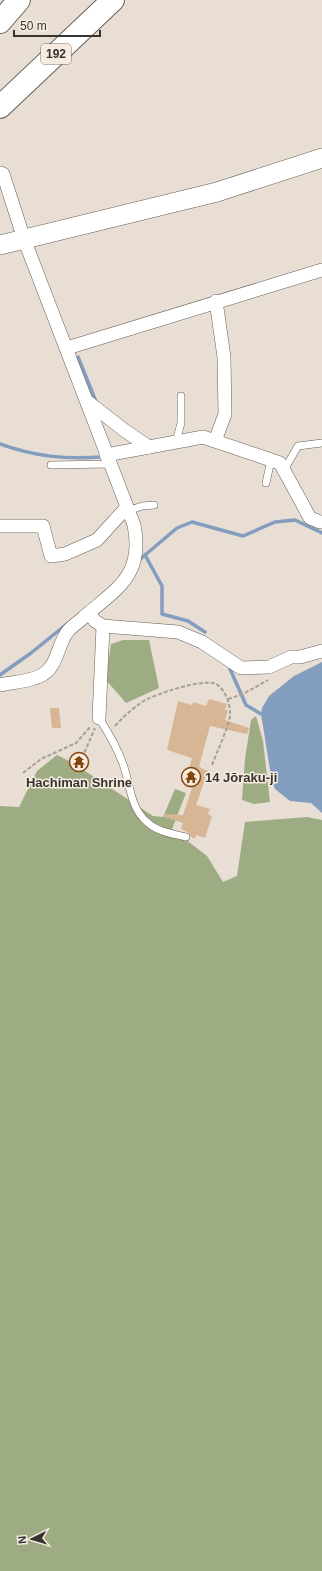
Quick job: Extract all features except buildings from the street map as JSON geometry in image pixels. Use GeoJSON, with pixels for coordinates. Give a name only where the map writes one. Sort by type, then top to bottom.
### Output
{"type":"FeatureCollection","features":[{"type":"Feature","properties":{"kind":"highway"},"geometry":{"type":"LineString","coordinates":[[0,22],[19,0]]}},
{"type":"Feature","properties":{"kind":"highway","name":"192"},"geometry":{"type":"LineString","coordinates":[[0,107],[113,0]]}},
{"type":"Feature","properties":{"kind":"street"},"geometry":{"type":"LineString","coordinates":[[0,245],[217,192],[322,158]]}},
{"type":"Feature","properties":{"kind":"street"},"geometry":{"type":"LineString","coordinates":[[0,173],[3,174],[24,239],[88,402],[108,460],[134,525],[136,537],[132,566],[123,583],[68,631],[53,664],[42,675],[0,685]]}},
{"type":"Feature","properties":{"kind":"street"},"geometry":{"type":"LineString","coordinates":[[67,348],[322,270]]}},
{"type":"Feature","properties":{"kind":"street"},"geometry":{"type":"LineString","coordinates":[[215,441],[224,414],[224,357],[216,302]]}},
{"type":"Feature","properties":{"kind":"street"},"geometry":{"type":"LineString","coordinates":[[88,402],[149,447]]}},
{"type":"Feature","properties":{"kind":"street"},"geometry":{"type":"LineString","coordinates":[[108,460],[149,447],[203,437],[280,463],[310,518],[320,522]]}},
{"type":"Feature","properties":{"kind":"street"},"geometry":{"type":"LineString","coordinates":[[0,526],[43,526],[51,556],[65,554],[96,540],[127,509]]}},
{"type":"Feature","properties":{"kind":"street"},"geometry":{"type":"LineString","coordinates":[[89,613],[95,621],[103,626],[178,632],[202,642],[241,668],[269,667],[291,657],[300,657],[322,651]]}},
{"type":"Feature","properties":{"kind":"street"},"geometry":{"type":"LineString","coordinates":[[99,718],[103,626]]}},
{"type":"Feature","properties":{"kind":"lane"},"geometry":{"type":"LineString","coordinates":[[176,442],[181,423],[181,396]]}},
{"type":"Feature","properties":{"kind":"lane"},"geometry":{"type":"LineString","coordinates":[[284,470],[298,446],[322,443]]}},
{"type":"Feature","properties":{"kind":"lane"},"geometry":{"type":"LineString","coordinates":[[52,465],[108,460]]}},
{"type":"Feature","properties":{"kind":"lane"},"geometry":{"type":"LineString","coordinates":[[266,483],[271,460]]}},
{"type":"Feature","properties":{"kind":"lane"},"geometry":{"type":"LineString","coordinates":[[127,509],[154,505]]}},
{"type":"Feature","properties":{"kind":"lane"},"geometry":{"type":"LineString","coordinates":[[99,718],[110,734],[123,764],[132,799],[139,814],[154,828],[186,838]]}},
{"type":"Feature","properties":{"kind":"path"},"geometry":{"type":"LineString","coordinates":[[110,734],[122,717],[143,701],[187,686],[207,682],[215,683],[222,688],[228,699],[230,714],[212,765]]}},
{"type":"Feature","properties":{"kind":"path"},"geometry":{"type":"LineString","coordinates":[[228,699],[243,694]]}},
{"type":"Feature","properties":{"kind":"path"},"geometry":{"type":"LineString","coordinates":[[82,758],[99,718]]}},
{"type":"Feature","properties":{"kind":"path"},"geometry":{"type":"LineString","coordinates":[[23,773],[41,759],[76,743],[99,718]]}},
{"type":"Feature","properties":{"kind":"green space"},"geometry":{"type":"Polygon","coordinates":[[[123,640],[149,640],[159,688],[126,703],[106,680],[111,644],[123,640]]]}},
{"type":"Feature","properties":{"kind":"green space"},"geometry":{"type":"Polygon","coordinates":[[[256,716],[263,741],[270,802],[254,804],[242,800],[245,759],[251,720],[256,716]]]}},
{"type":"Feature","properties":{"kind":"green space"},"geometry":{"type":"Polygon","coordinates":[[[57,755],[73,763],[153,816],[163,817],[175,789],[186,793],[172,829],[207,856],[223,882],[237,876],[245,822],[307,817],[322,820],[322,1571],[0,1571],[0,806],[19,807],[37,771],[57,755]]]}},
{"type":"Feature","properties":{"kind":"water"},"geometry":{"type":"Polygon","coordinates":[[[322,662],[322,813],[311,803],[290,801],[275,789],[272,782],[261,714],[262,708],[269,696],[294,676],[322,662]]]}},
{"type":"Feature","properties":{"kind":"waterway"},"geometry":{"type":"LineString","coordinates":[[78,357],[97,404]]}},
{"type":"Feature","properties":{"kind":"waterway"},"geometry":{"type":"LineString","coordinates":[[0,444],[26,452],[50,456],[75,458],[102,457]]}},
{"type":"Feature","properties":{"kind":"waterway"},"geometry":{"type":"LineString","coordinates":[[138,561],[177,528],[192,522],[243,536],[275,522],[295,520],[322,533]]}},
{"type":"Feature","properties":{"kind":"waterway"},"geometry":{"type":"LineString","coordinates":[[145,555],[162,586],[162,614],[188,621],[205,632]]}},
{"type":"Feature","properties":{"kind":"waterway"},"geometry":{"type":"LineString","coordinates":[[0,675],[31,653],[68,623]]}},
{"type":"Feature","properties":{"kind":"waterway"},"geometry":{"type":"LineString","coordinates":[[230,669],[246,705],[261,714]]}},
{"type":"Feature","properties":{"kind":"place","name":"Hachiman Shrine"},"geometry":{"type":"Point","coordinates":[79,762]}},
{"type":"Feature","properties":{"kind":"place","name":"14 Jōraku-ji"},"geometry":{"type":"Point","coordinates":[191,777]}}]}
